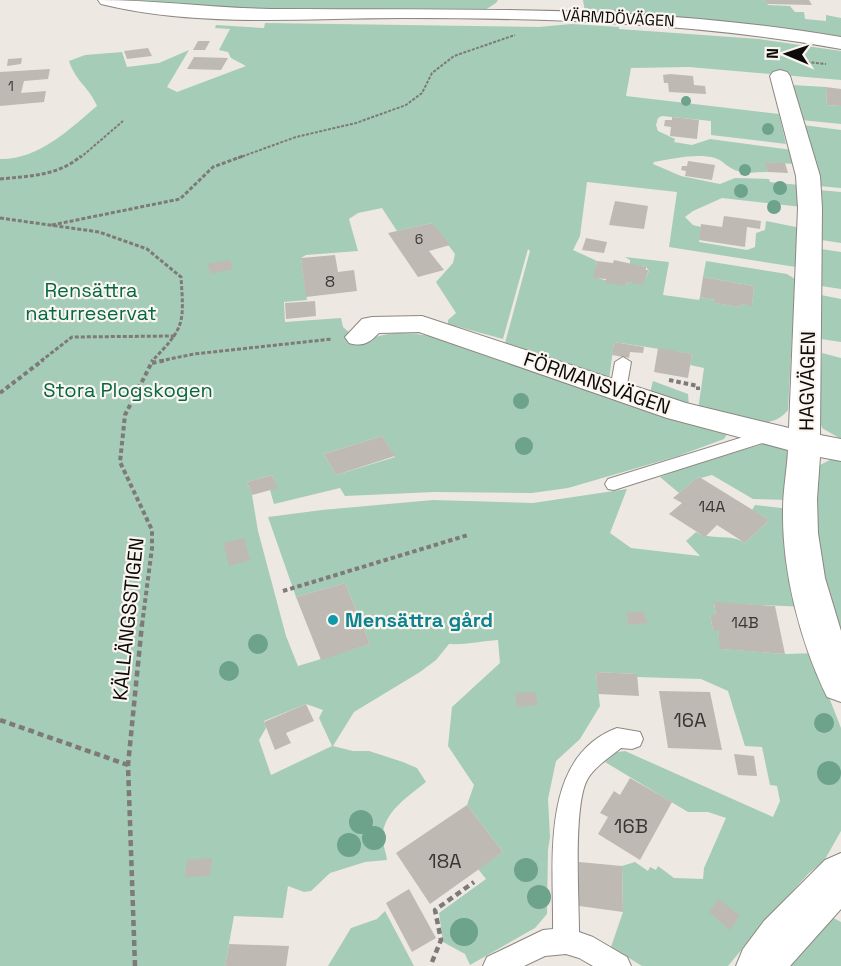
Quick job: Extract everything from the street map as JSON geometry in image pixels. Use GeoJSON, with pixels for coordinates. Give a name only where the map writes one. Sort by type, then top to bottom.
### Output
{"type":"FeatureCollection","features":[{"type":"Feature","properties":{"kind":"street","name":"VÄRMDÖVÄGEN"},"geometry":{"type":"LineString","coordinates":[[107,0],[143,6],[226,12],[538,14],[669,21],[770,32],[841,43]]}},
{"type":"Feature","properties":{"kind":"street","name":"HAGVÄGEN"},"geometry":{"type":"LineString","coordinates":[[787,68],[808,176],[810,208],[804,419],[806,443],[800,512],[802,553],[827,647],[841,685]]}},
{"type":"Feature","properties":{"kind":"street","name":"FÖRMANSVÄGEN"},"geometry":{"type":"LineString","coordinates":[[359,338],[372,325],[422,324],[678,411],[770,435],[841,450]]}},
{"type":"Feature","properties":{"kind":"street"},"geometry":{"type":"LineString","coordinates":[[760,966],[781,938],[841,876]]}},
{"type":"Feature","properties":{"kind":"lane"},"geometry":{"type":"LineString","coordinates":[[618,390],[623,362]]}},
{"type":"Feature","properties":{"kind":"lane"},"geometry":{"type":"LineString","coordinates":[[614,484],[770,435]]}},
{"type":"Feature","properties":{"kind":"lane"},"geometry":{"type":"LineString","coordinates":[[566,941],[569,813],[573,787],[580,771],[617,738],[632,739]]}},
{"type":"Feature","properties":{"kind":"lane"},"geometry":{"type":"LineString","coordinates":[[496,966],[543,942],[566,941],[584,945],[618,966]]}},
{"type":"Feature","properties":{"kind":"path"},"geometry":{"type":"LineString","coordinates":[[48,226],[180,199],[213,167],[296,137],[356,123],[406,105],[422,93],[432,73],[454,56],[531,28],[539,18],[538,14]]}},
{"type":"Feature","properties":{"kind":"path"},"geometry":{"type":"LineString","coordinates":[[787,68],[832,64]]}},
{"type":"Feature","properties":{"kind":"path"},"geometry":{"type":"LineString","coordinates":[[0,179],[50,173],[70,166],[123,121]]}},
{"type":"Feature","properties":{"kind":"path"},"geometry":{"type":"LineString","coordinates":[[0,218],[99,232],[147,249],[181,277],[183,314],[176,336],[72,337],[0,393]]}},
{"type":"Feature","properties":{"kind":"path","name":"KÄLLÄNGSSTIGEN"},"geometry":{"type":"LineString","coordinates":[[135,966],[128,765],[147,576],[152,548],[152,530],[120,462],[125,415],[150,363],[176,336]]}},
{"type":"Feature","properties":{"kind":"path"},"geometry":{"type":"LineString","coordinates":[[150,363],[239,348],[311,340],[359,338]]}},
{"type":"Feature","properties":{"kind":"path"},"geometry":{"type":"LineString","coordinates":[[283,591],[468,535]]}},
{"type":"Feature","properties":{"kind":"path"},"geometry":{"type":"LineString","coordinates":[[0,720],[128,765]]}},
{"type":"Feature","properties":{"kind":"path"},"geometry":{"type":"LineString","coordinates":[[432,963],[441,940],[435,910],[474,882]]}},
{"type":"Feature","properties":{"kind":"green space"},"geometry":{"type":"Polygon","coordinates":[[[134,0],[498,0],[485,10],[239,9],[134,0]]]}},
{"type":"Feature","properties":{"kind":"green space"},"geometry":{"type":"Polygon","coordinates":[[[583,0],[765,0],[768,5],[790,6],[795,12],[804,12],[805,19],[826,21],[826,15],[841,18],[841,38],[747,25],[585,12],[583,0]]]}},
{"type":"Feature","properties":{"kind":"green space"},"geometry":{"type":"Polygon","coordinates":[[[265,23],[539,27],[571,24],[759,39],[841,51],[841,80],[689,67],[631,68],[626,96],[779,114],[786,144],[711,135],[711,121],[662,116],[658,118],[656,125],[658,131],[675,139],[674,142],[692,145],[710,139],[792,150],[794,164],[766,162],[768,172],[749,173],[739,172],[717,159],[700,156],[654,162],[653,164],[681,176],[720,184],[735,178],[769,179],[770,182],[799,185],[802,207],[722,198],[685,217],[693,225],[701,227],[699,242],[747,250],[755,247],[756,233],[765,230],[766,221],[801,228],[796,267],[669,247],[677,192],[587,182],[580,236],[573,250],[597,261],[594,277],[626,286],[627,282],[643,284],[649,271],[646,267],[630,265],[630,260],[625,257],[669,262],[663,295],[699,300],[700,297],[715,300],[715,303],[740,307],[741,304],[752,305],[754,286],[703,277],[706,261],[787,274],[795,279],[788,410],[779,418],[769,422],[746,422],[698,410],[704,368],[690,365],[692,354],[614,342],[609,380],[538,358],[505,343],[530,251],[528,249],[503,339],[448,324],[448,320],[456,313],[436,282],[453,263],[455,254],[432,223],[397,231],[382,208],[358,213],[349,219],[358,251],[306,255],[301,258],[307,300],[284,302],[285,322],[341,318],[343,327],[361,343],[383,335],[402,333],[445,339],[722,430],[727,434],[724,439],[678,456],[568,488],[532,493],[434,492],[345,496],[340,488],[274,504],[270,490],[277,487],[272,475],[247,482],[286,636],[298,666],[370,644],[345,583],[296,597],[268,517],[433,500],[533,503],[627,489],[610,533],[631,548],[700,556],[686,541],[696,532],[708,536],[733,538],[745,543],[769,520],[752,510],[755,505],[790,509],[806,607],[714,603],[716,615],[710,615],[713,630],[718,630],[721,649],[785,654],[817,653],[825,687],[841,728],[841,831],[824,861],[809,873],[728,966],[642,966],[611,947],[623,912],[622,866],[635,862],[648,871],[650,867],[656,870],[658,866],[674,878],[703,879],[704,868],[726,818],[708,812],[688,812],[605,762],[617,752],[625,751],[773,817],[780,801],[777,786],[770,785],[762,747],[745,746],[728,691],[701,679],[637,677],[636,674],[596,672],[600,706],[580,739],[556,761],[548,799],[550,837],[547,914],[535,928],[470,965],[465,954],[443,942],[439,913],[486,879],[478,869],[503,852],[467,805],[474,785],[448,746],[452,707],[500,663],[498,640],[449,644],[436,660],[420,672],[354,712],[333,746],[353,751],[369,751],[403,762],[417,768],[426,782],[394,810],[385,824],[383,839],[387,860],[365,862],[330,873],[311,891],[304,892],[288,886],[283,918],[234,916],[225,966],[0,966],[0,159],[27,154],[53,142],[97,106],[69,61],[85,55],[122,52],[127,67],[159,63],[189,50],[167,87],[177,92],[246,66],[231,58],[228,52],[219,50],[230,29],[215,28],[216,25],[264,28],[265,23]],[[382,436],[324,454],[336,475],[395,457],[382,436]],[[306,704],[264,721],[266,728],[259,740],[271,775],[332,746],[319,718],[323,710],[306,704]]]}},
{"type":"Feature","properties":{"kind":"green space"},"geometry":{"type":"Polygon","coordinates":[[[792,85],[826,87],[827,105],[841,106],[841,124],[801,120],[792,85]]]}},
{"type":"Feature","properties":{"kind":"green space"},"geometry":{"type":"Polygon","coordinates":[[[803,125],[841,130],[841,188],[818,186],[803,125]]]}},
{"type":"Feature","properties":{"kind":"green space"},"geometry":{"type":"Polygon","coordinates":[[[819,190],[841,192],[841,243],[821,240],[819,190]]]}},
{"type":"Feature","properties":{"kind":"green space"},"geometry":{"type":"Polygon","coordinates":[[[821,249],[841,252],[841,289],[821,286],[821,249]]]}},
{"type":"Feature","properties":{"kind":"green space"},"geometry":{"type":"Polygon","coordinates":[[[821,295],[841,299],[841,342],[821,339],[821,295]]]}},
{"type":"Feature","properties":{"kind":"green space"},"geometry":{"type":"Polygon","coordinates":[[[822,353],[841,358],[841,439],[822,428],[819,417],[822,353]]]}},
{"type":"Feature","properties":{"kind":"green space"},"geometry":{"type":"Polygon","coordinates":[[[653,381],[688,394],[689,407],[650,393],[653,381]]]}},
{"type":"Feature","properties":{"kind":"green space"},"geometry":{"type":"Polygon","coordinates":[[[765,442],[792,446],[789,500],[753,499],[712,475],[698,477],[679,493],[660,477],[697,463],[765,442]]]}},
{"type":"Feature","properties":{"kind":"green space"},"geometry":{"type":"Polygon","coordinates":[[[836,457],[841,458],[841,671],[818,578],[813,472],[818,466],[836,457]]]}},
{"type":"Feature","properties":{"kind":"green space"},"geometry":{"type":"Polygon","coordinates":[[[385,911],[414,966],[328,966],[351,928],[377,919],[385,911]]]}},
{"type":"Feature","properties":{"kind":"green space"},"geometry":{"type":"Polygon","coordinates":[[[820,911],[841,922],[841,966],[779,966],[820,911]]]}},
{"type":"Feature","properties":{"kind":"building"},"geometry":{"type":"Polygon","coordinates":[[[765,0],[809,0],[812,5],[767,4],[765,0]]]}},
{"type":"Feature","properties":{"kind":"building"},"geometry":{"type":"Polygon","coordinates":[[[198,41],[210,41],[205,50],[193,50],[198,41]]]}},
{"type":"Feature","properties":{"kind":"building"},"geometry":{"type":"Polygon","coordinates":[[[148,48],[152,56],[127,59],[124,51],[148,48]]]}},
{"type":"Feature","properties":{"kind":"building"},"geometry":{"type":"Polygon","coordinates":[[[194,57],[228,58],[221,70],[187,69],[194,57]]]}},
{"type":"Feature","properties":{"kind":"building"},"geometry":{"type":"Polygon","coordinates":[[[22,58],[21,64],[7,66],[8,59],[22,58]]]}},
{"type":"Feature","properties":{"kind":"building"},"geometry":{"type":"Polygon","coordinates":[[[50,69],[48,79],[24,81],[21,93],[46,91],[44,102],[0,106],[0,72],[50,69]]]}},
{"type":"Feature","properties":{"kind":"building"},"geometry":{"type":"Polygon","coordinates":[[[663,75],[693,76],[694,85],[705,86],[706,94],[669,92],[668,83],[664,83],[663,75]]]}},
{"type":"Feature","properties":{"kind":"building"},"geometry":{"type":"Polygon","coordinates":[[[826,87],[841,89],[841,106],[827,105],[826,87]]]}},
{"type":"Feature","properties":{"kind":"building"},"geometry":{"type":"Polygon","coordinates":[[[672,117],[699,120],[697,139],[670,136],[671,127],[664,126],[665,120],[672,120],[672,117]]]}},
{"type":"Feature","properties":{"kind":"building"},"geometry":{"type":"Polygon","coordinates":[[[688,161],[715,165],[712,180],[685,176],[686,171],[681,170],[682,166],[687,166],[688,161]]]}},
{"type":"Feature","properties":{"kind":"building"},"geometry":{"type":"Polygon","coordinates":[[[765,162],[785,163],[788,173],[768,172],[765,162]]]}},
{"type":"Feature","properties":{"kind":"building"},"geometry":{"type":"Polygon","coordinates":[[[615,201],[648,206],[644,229],[609,225],[615,201]]]}},
{"type":"Feature","properties":{"kind":"building"},"geometry":{"type":"Polygon","coordinates":[[[724,216],[761,221],[760,229],[747,227],[745,247],[699,240],[701,224],[722,227],[724,216]]]}},
{"type":"Feature","properties":{"kind":"building"},"geometry":{"type":"Polygon","coordinates":[[[432,223],[450,245],[429,251],[444,270],[418,277],[388,233],[432,223]]]}},
{"type":"Feature","properties":{"kind":"building"},"geometry":{"type":"Polygon","coordinates":[[[586,238],[607,242],[604,253],[582,250],[586,238]]]}},
{"type":"Feature","properties":{"kind":"building"},"geometry":{"type":"Polygon","coordinates":[[[335,255],[338,272],[354,270],[357,291],[306,297],[301,258],[335,255]]]}},
{"type":"Feature","properties":{"kind":"building"},"geometry":{"type":"Polygon","coordinates":[[[230,260],[233,269],[211,274],[207,264],[230,260]]]}},
{"type":"Feature","properties":{"kind":"building"},"geometry":{"type":"Polygon","coordinates":[[[614,260],[646,267],[646,270],[649,270],[643,285],[627,282],[626,286],[605,283],[606,279],[593,278],[597,261],[613,263],[614,260]]]}},
{"type":"Feature","properties":{"kind":"building"},"geometry":{"type":"Polygon","coordinates":[[[703,277],[754,286],[752,306],[741,304],[740,307],[714,303],[715,300],[700,297],[703,277]]]}},
{"type":"Feature","properties":{"kind":"building"},"geometry":{"type":"Polygon","coordinates":[[[315,301],[316,316],[286,319],[285,303],[315,301]]]}},
{"type":"Feature","properties":{"kind":"building"},"geometry":{"type":"Polygon","coordinates":[[[614,342],[644,347],[643,353],[630,352],[629,358],[612,355],[614,342]]]}},
{"type":"Feature","properties":{"kind":"building"},"geometry":{"type":"Polygon","coordinates":[[[658,348],[692,354],[688,378],[654,372],[658,348]]]}},
{"type":"Feature","properties":{"kind":"building"},"geometry":{"type":"Polygon","coordinates":[[[382,436],[395,456],[336,475],[324,454],[382,436]]]}},
{"type":"Feature","properties":{"kind":"building"},"geometry":{"type":"Polygon","coordinates":[[[272,475],[278,488],[252,495],[247,482],[272,475]]]}},
{"type":"Feature","properties":{"kind":"building"},"geometry":{"type":"Polygon","coordinates":[[[698,477],[769,520],[745,543],[717,525],[705,537],[669,514],[682,503],[673,498],[698,477]]]}},
{"type":"Feature","properties":{"kind":"building"},"geometry":{"type":"Polygon","coordinates":[[[244,538],[250,560],[229,566],[223,543],[244,538]]]}},
{"type":"Feature","properties":{"kind":"building","name":"Mensättra gård"},"geometry":{"type":"Polygon","coordinates":[[[345,583],[370,644],[321,660],[296,597],[345,583]]]}},
{"type":"Feature","properties":{"kind":"building"},"geometry":{"type":"Polygon","coordinates":[[[714,602],[775,606],[785,654],[720,649],[718,630],[713,630],[710,615],[716,615],[714,602]]]}},
{"type":"Feature","properties":{"kind":"building"},"geometry":{"type":"Polygon","coordinates":[[[643,611],[648,623],[629,625],[626,613],[643,611]]]}},
{"type":"Feature","properties":{"kind":"building"},"geometry":{"type":"Polygon","coordinates":[[[596,672],[637,674],[639,696],[598,694],[596,672]]]}},
{"type":"Feature","properties":{"kind":"building"},"geometry":{"type":"Polygon","coordinates":[[[659,691],[710,692],[722,750],[668,748],[659,691]]]}},
{"type":"Feature","properties":{"kind":"building"},"geometry":{"type":"Polygon","coordinates":[[[535,692],[538,705],[517,707],[515,693],[535,692]]]}},
{"type":"Feature","properties":{"kind":"building"},"geometry":{"type":"Polygon","coordinates":[[[306,704],[314,721],[286,733],[291,743],[275,750],[264,722],[306,704]]]}},
{"type":"Feature","properties":{"kind":"building"},"geometry":{"type":"Polygon","coordinates":[[[734,754],[754,756],[757,776],[738,775],[734,754]]]}},
{"type":"Feature","properties":{"kind":"building"},"geometry":{"type":"Polygon","coordinates":[[[630,778],[672,802],[640,860],[598,834],[608,817],[600,813],[614,791],[620,795],[630,778]]]}},
{"type":"Feature","properties":{"kind":"building"},"geometry":{"type":"Polygon","coordinates":[[[467,805],[503,852],[430,904],[396,853],[467,805]]]}},
{"type":"Feature","properties":{"kind":"building"},"geometry":{"type":"Polygon","coordinates":[[[212,858],[210,876],[185,877],[187,860],[212,858]]]}},
{"type":"Feature","properties":{"kind":"building"},"geometry":{"type":"Polygon","coordinates":[[[579,862],[622,866],[623,912],[579,906],[579,862]]]}},
{"type":"Feature","properties":{"kind":"building"},"geometry":{"type":"Polygon","coordinates":[[[409,889],[436,938],[412,952],[386,903],[409,889]]]}},
{"type":"Feature","properties":{"kind":"building"},"geometry":{"type":"Polygon","coordinates":[[[719,899],[740,916],[730,930],[709,912],[719,899]]]}},
{"type":"Feature","properties":{"kind":"building"},"geometry":{"type":"Polygon","coordinates":[[[229,944],[289,946],[286,966],[225,966],[229,944]]]}},
{"type":"Feature","properties":{"kind":"place","name":"Mensättra gård"},"geometry":{"type":"Point","coordinates":[333,620]}},
{"type":"Feature","properties":{"kind":"park label","name":"Rensättra naturreservat"},"geometry":{"type":"Point","coordinates":[91,302]}},
{"type":"Feature","properties":{"kind":"park label","name":"Stora Plogskogen"},"geometry":{"type":"Point","coordinates":[128,390]}}]}
